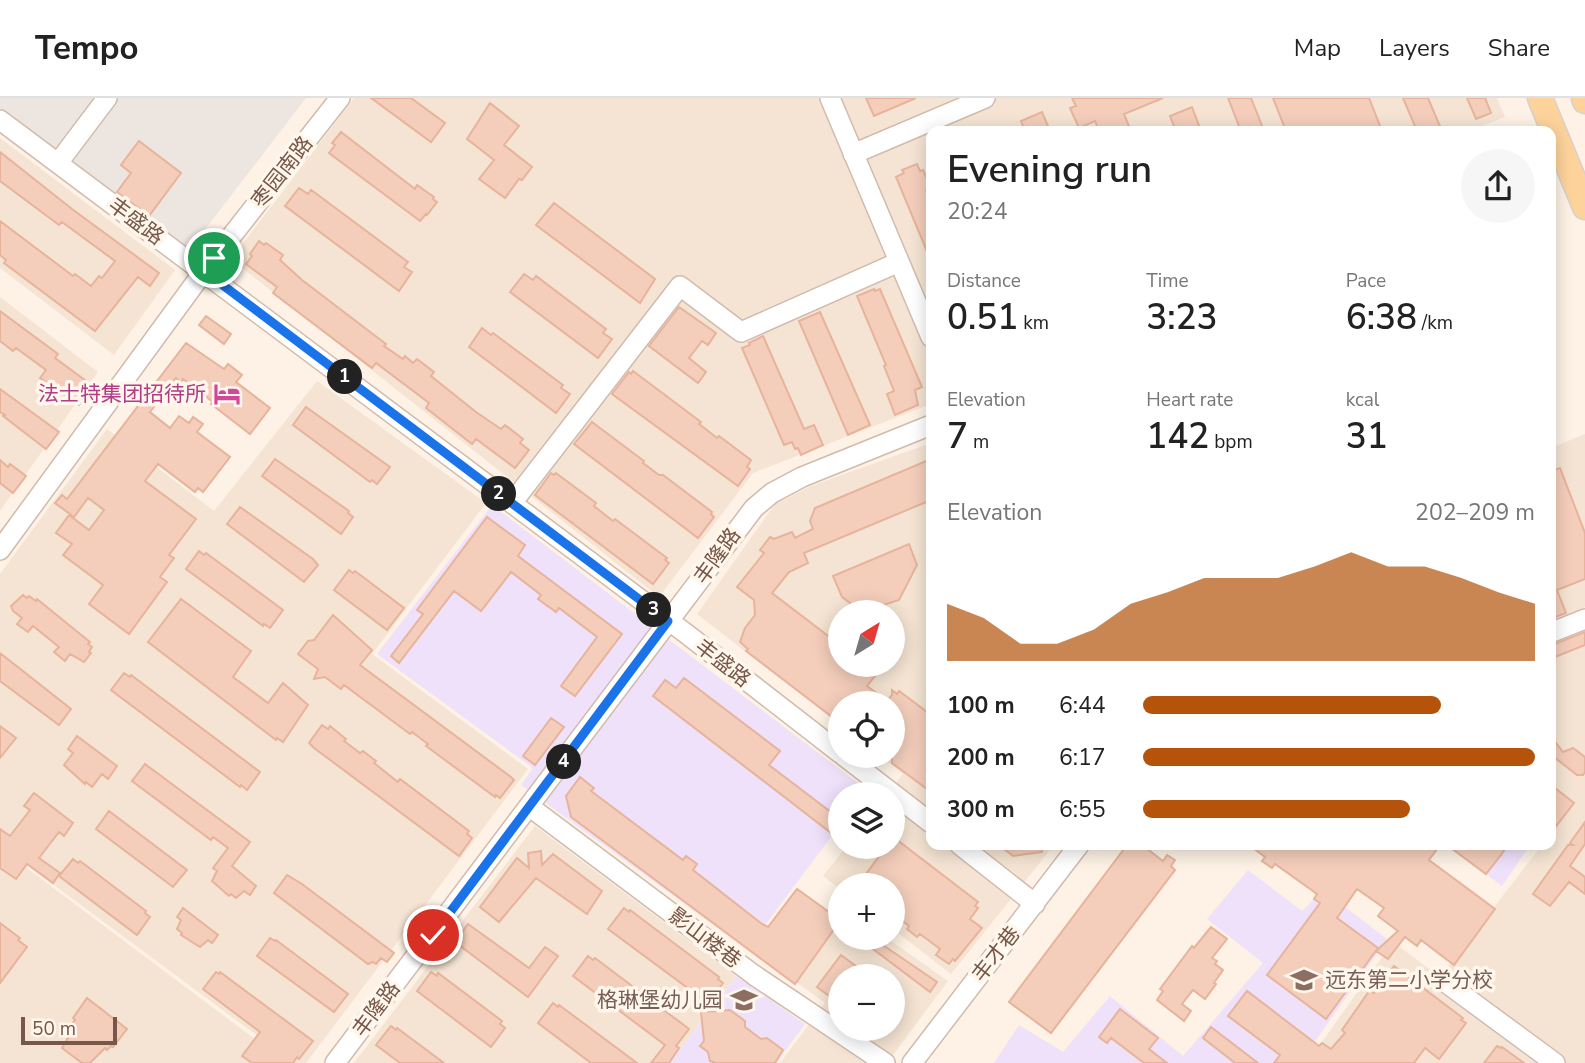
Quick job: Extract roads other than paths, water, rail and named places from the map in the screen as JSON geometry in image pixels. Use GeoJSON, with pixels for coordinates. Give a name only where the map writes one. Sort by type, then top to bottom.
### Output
{"type":"FeatureCollection","features":[{"type":"Feature","properties":{"kind":"main road"},"geometry":{"type":"LineString","coordinates":[[1540,98],[1552,126]]}},
{"type":"Feature","properties":{"kind":"main road"},"geometry":{"type":"LineString","coordinates":[[1556,137],[1585,207]]}},
{"type":"Feature","properties":{"kind":"street"},"geometry":{"type":"LineString","coordinates":[[58,163],[107,98]]}},
{"type":"Feature","properties":{"kind":"street","name":"枣园南路"},"geometry":{"type":"LineString","coordinates":[[0,550],[204,271],[341,98]]}},
{"type":"Feature","properties":{"kind":"street"},"geometry":{"type":"LineString","coordinates":[[830,98],[926,325]]}},
{"type":"Feature","properties":{"kind":"street"},"geometry":{"type":"LineString","coordinates":[[853,154],[985,98]]}},
{"type":"Feature","properties":{"kind":"street","name":"丰盛路"},"geometry":{"type":"LineString","coordinates":[[0,120],[512,503],[828,744]]}},
{"type":"Feature","properties":{"kind":"street"},"geometry":{"type":"LineString","coordinates":[[512,503],[680,286],[741,332],[899,262]]}},
{"type":"Feature","properties":{"kind":"street","name":"丰隆路"},"geometry":{"type":"LineString","coordinates":[[335,1063],[754,508],[772,493],[802,477],[926,427]]}},
{"type":"Feature","properties":{"kind":"street"},"geometry":{"type":"LineString","coordinates":[[1556,631],[1585,619]]}},
{"type":"Feature","properties":{"kind":"street","name":"丰盛路"},"geometry":{"type":"LineString","coordinates":[[859,768],[926,819]]}},
{"type":"Feature","properties":{"kind":"street","name":"影山楼巷"},"geometry":{"type":"LineString","coordinates":[[530,807],[754,975],[885,1063]]}},
{"type":"Feature","properties":{"kind":"street"},"geometry":{"type":"LineString","coordinates":[[966,850],[1035,904]]}},
{"type":"Feature","properties":{"kind":"street","name":"丰才巷"},"geometry":{"type":"LineString","coordinates":[[912,1063],[1075,850]]}},
{"type":"Feature","properties":{"kind":"street"},"geometry":{"type":"LineString","coordinates":[[1445,982],[1555,1063]]}},
{"type":"Feature","properties":{"kind":"place","name":"法士特集团招待所"},"geometry":{"type":"Point","coordinates":[227,394]}},
{"type":"Feature","properties":{"kind":"place","name":"远东第二小学分校"},"geometry":{"type":"Point","coordinates":[1304,980]}},
{"type":"Feature","properties":{"kind":"place","name":"格琳堡幼儿园"},"geometry":{"type":"Point","coordinates":[744,1000]}}]}
